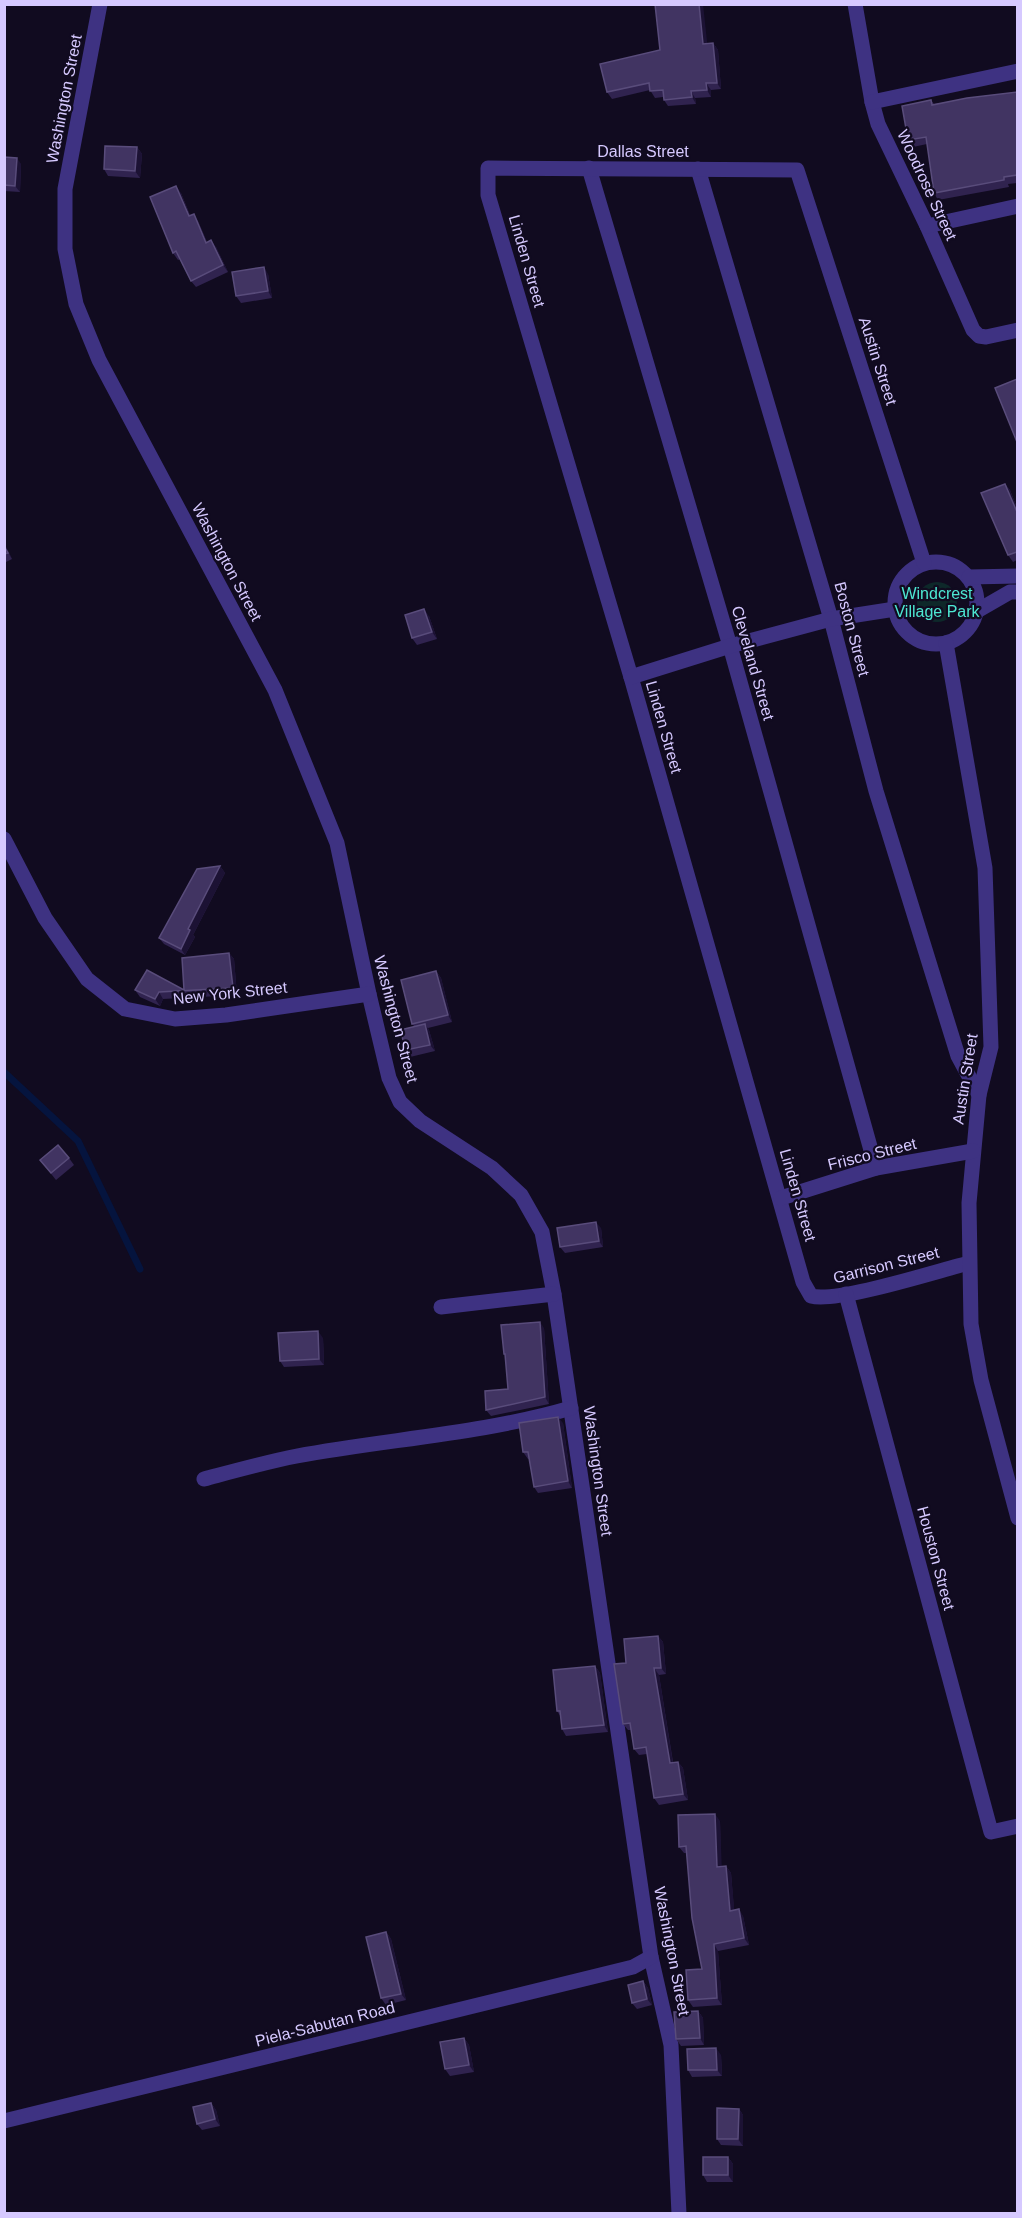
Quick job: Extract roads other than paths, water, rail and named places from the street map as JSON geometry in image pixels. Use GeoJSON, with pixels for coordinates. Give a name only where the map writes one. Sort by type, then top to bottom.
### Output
{"type":"FeatureCollection","features":[{"type":"Feature","properties":{"kind":"street","name":"Washington Street"},"geometry":{"type":"LineString","coordinates":[[100,4],[65,189],[65,249],[76,304],[99,360],[275,690],[337,843],[369,994],[390,1078],[400,1102],[420,1121],[492,1168],[521,1195],[542,1232],[554,1294],[651,1957],[671,2045],[679,2214]]}},
{"type":"Feature","properties":{"kind":"street","name":"Woodrose Street"},"geometry":{"type":"LineString","coordinates":[[855,4],[878,124],[973,330],[979,336],[986,337],[1017,330]]}},
{"type":"Feature","properties":{"kind":"street"},"geometry":{"type":"LineString","coordinates":[[872,102],[1017,71]]}},
{"type":"Feature","properties":{"kind":"street","name":"Dallas Street"},"geometry":{"type":"LineString","coordinates":[[488,168],[797,170]]}},
{"type":"Feature","properties":{"kind":"street","name":"Linden Street"},"geometry":{"type":"LineString","coordinates":[[488,168],[488,195],[631,677],[781,1198],[803,1282],[811,1296]]}},
{"type":"Feature","properties":{"kind":"street","name":"Cleveland Street"},"geometry":{"type":"LineString","coordinates":[[589,168],[730,646],[876,1168]]}},
{"type":"Feature","properties":{"kind":"street","name":"Boston Street"},"geometry":{"type":"LineString","coordinates":[[698,169],[831,619],[876,791],[958,1056],[979,1095]]}},
{"type":"Feature","properties":{"kind":"street","name":"Austin Street"},"geometry":{"type":"LineString","coordinates":[[797,170],[924,563]]}},
{"type":"Feature","properties":{"kind":"street"},"geometry":{"type":"LineString","coordinates":[[927,226],[1017,207]]}},
{"type":"Feature","properties":{"kind":"street"},"geometry":{"type":"LineString","coordinates":[[937,561],[949,563],[969,577],[978,599],[977,611],[967,632],[957,639],[946,644],[932,645],[919,641],[899,622],[895,609],[895,597],[904,576],[913,568],[937,561]]}},
{"type":"Feature","properties":{"kind":"street"},"geometry":{"type":"LineString","coordinates":[[969,577],[1017,576]]}},
{"type":"Feature","properties":{"kind":"street"},"geometry":{"type":"LineString","coordinates":[[977,611],[1010,592],[1017,592]]}},
{"type":"Feature","properties":{"kind":"street"},"geometry":{"type":"LineString","coordinates":[[631,677],[730,646],[831,619],[895,609]]}},
{"type":"Feature","properties":{"kind":"street","name":"Austin Street"},"geometry":{"type":"LineString","coordinates":[[946,644],[985,868],[992,1047],[979,1095],[969,1203],[971,1324],[975,1352],[1017,1518]]}},
{"type":"Feature","properties":{"kind":"street","name":"New York Street"},"geometry":{"type":"LineString","coordinates":[[4,839],[45,918],[87,979],[125,1009],[175,1019],[226,1015],[369,994]]}},
{"type":"Feature","properties":{"kind":"street","name":"Frisco Street"},"geometry":{"type":"LineString","coordinates":[[781,1198],[876,1168],[973,1151]]}},
{"type":"Feature","properties":{"kind":"street","name":"Garrison Street"},"geometry":{"type":"LineString","coordinates":[[811,1296],[822,1299],[846,1294],[969,1263]]}},
{"type":"Feature","properties":{"kind":"street"},"geometry":{"type":"LineString","coordinates":[[441,1307],[554,1294]]}},
{"type":"Feature","properties":{"kind":"street","name":"Houston Street"},"geometry":{"type":"LineString","coordinates":[[846,1294],[992,1832],[1017,1826]]}},
{"type":"Feature","properties":{"kind":"street"},"geometry":{"type":"LineString","coordinates":[[204,1479],[296,1456],[535,1419],[571,1408]]}},
{"type":"Feature","properties":{"kind":"street","name":"Piela-Sabutan Road"},"geometry":{"type":"LineString","coordinates":[[4,2121],[633,1967],[651,1957]]}},
{"type":"Feature","properties":{"kind":"waterway"},"geometry":{"type":"LineString","coordinates":[[4,1072],[78,1141],[140,1269]]}},
{"type":"Feature","properties":{"kind":"park label","name":"Windcrest Village Park"},"geometry":{"type":"Point","coordinates":[937,602]}}]}
